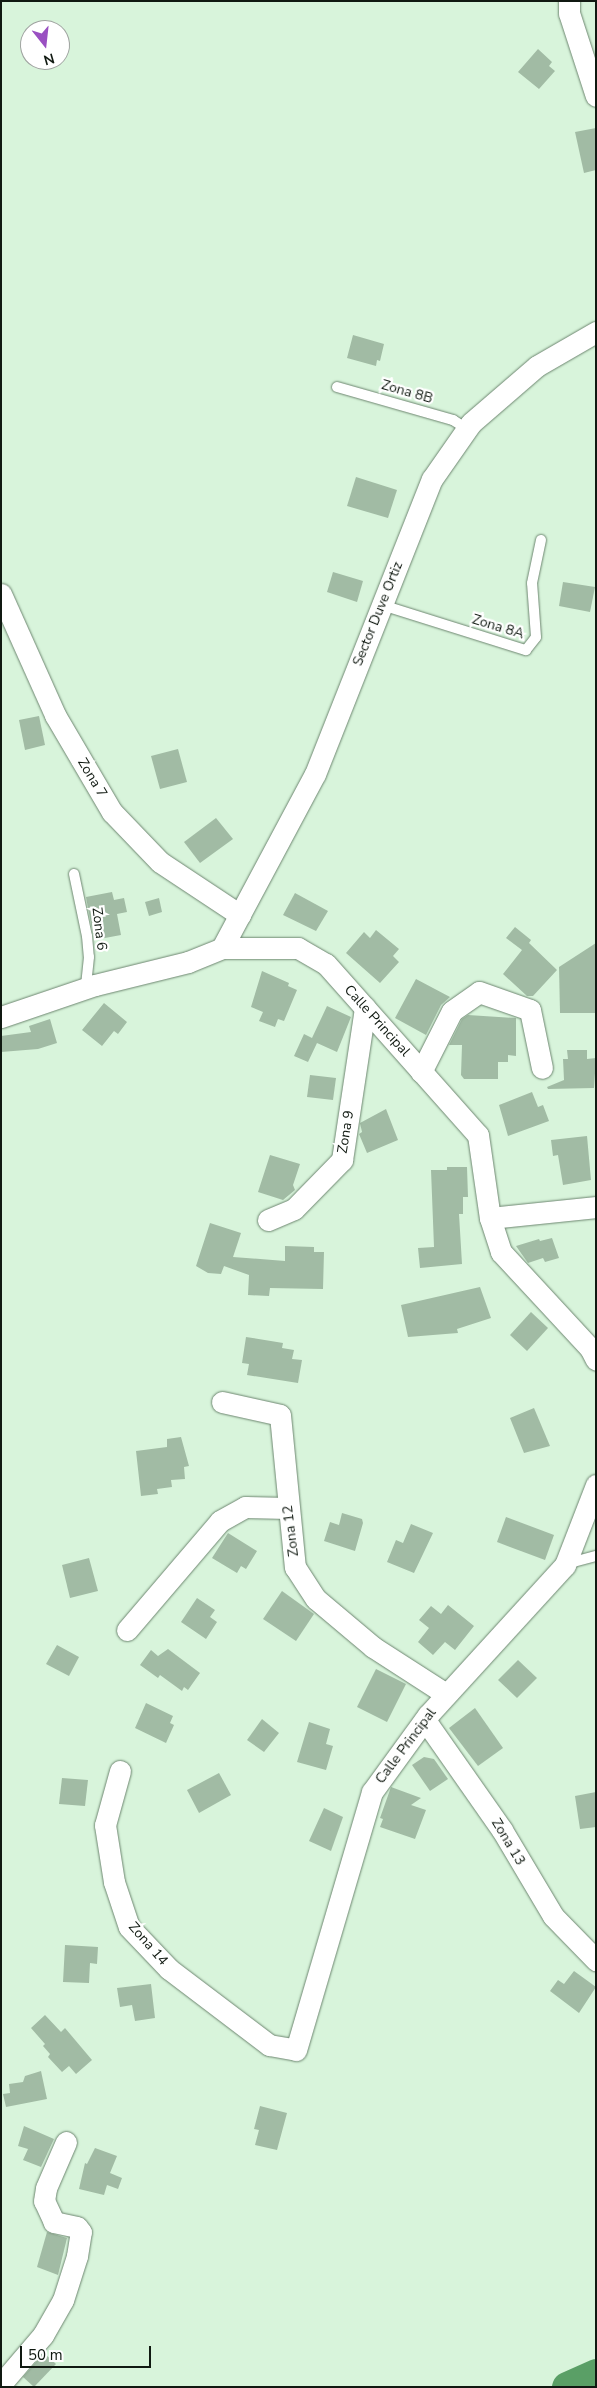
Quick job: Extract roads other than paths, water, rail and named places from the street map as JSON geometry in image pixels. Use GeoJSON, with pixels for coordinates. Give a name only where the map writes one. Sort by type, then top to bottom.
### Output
{"type":"FeatureCollection","features":[{"type":"Feature","properties":{"kind":"street"},"geometry":{"type":"LineString","coordinates":[[569,1],[569,13],[596,96]]}},
{"type":"Feature","properties":{"kind":"street","name":"Sector Duve Ortiz"},"geometry":{"type":"LineString","coordinates":[[222,948],[315,774],[432,479],[467,429],[537,366],[596,332]]}},
{"type":"Feature","properties":{"kind":"street","name":"Zona 7"},"geometry":{"type":"LineString","coordinates":[[1,594],[54,715],[112,812],[160,862],[240,916]]}},
{"type":"Feature","properties":{"kind":"street","name":"Calle Principal"},"geometry":{"type":"LineString","coordinates":[[1,1017],[86,988],[188,962],[222,948],[298,948],[326,964],[478,1135],[490,1218],[501,1252],[590,1348],[596,1360]]}},
{"type":"Feature","properties":{"kind":"street"},"geometry":{"type":"LineString","coordinates":[[421,1072],[452,1011],[479,992],[530,1010],[542,1068]]}},
{"type":"Feature","properties":{"kind":"street","name":"Zona 9"},"geometry":{"type":"LineString","coordinates":[[268,1220],[294,1210],[342,1160],[365,1008]]}},
{"type":"Feature","properties":{"kind":"street"},"geometry":{"type":"LineString","coordinates":[[490,1218],[596,1208]]}},
{"type":"Feature","properties":{"kind":"street","name":"Zona 12"},"geometry":{"type":"LineString","coordinates":[[222,1402],[280,1416],[295,1567],[316,1599],[373,1647],[446,1694]]}},
{"type":"Feature","properties":{"kind":"street","name":"Calle Principal"},"geometry":{"type":"LineString","coordinates":[[296,2050],[372,1792],[446,1694],[566,1564],[596,1485]]}},
{"type":"Feature","properties":{"kind":"street"},"geometry":{"type":"LineString","coordinates":[[127,1630],[220,1521],[245,1508],[288,1508]]}},
{"type":"Feature","properties":{"kind":"street","name":"Zona 13"},"geometry":{"type":"LineString","coordinates":[[425,1720],[497,1822],[554,1916],[596,1960]]}},
{"type":"Feature","properties":{"kind":"street","name":"Zona 14"},"geometry":{"type":"LineString","coordinates":[[120,1771],[105,1825],[114,1882],[129,1927],[169,1968],[269,2045],[296,2050]]}},
{"type":"Feature","properties":{"kind":"street"},"geometry":{"type":"LineString","coordinates":[[1,2384],[43,2335],[63,2300],[77,2256],[81,2232],[77,2228],[54,2222],[44,2201],[46,2188],[66,2142]]}},
{"type":"Feature","properties":{"kind":"lane","name":"Zona 8B"},"geometry":{"type":"LineString","coordinates":[[337,387],[453,420],[467,429]]}},
{"type":"Feature","properties":{"kind":"lane","name":"Zona 8A"},"geometry":{"type":"LineString","coordinates":[[382,605],[526,650],[536,636],[532,583],[541,540]]}},
{"type":"Feature","properties":{"kind":"lane","name":"Zona 6"},"geometry":{"type":"LineString","coordinates":[[74,874],[87,936],[89,957],[86,988]]}},
{"type":"Feature","properties":{"kind":"lane"},"geometry":{"type":"LineString","coordinates":[[566,1564],[596,1556]]}},
{"type":"Feature","properties":{"kind":"waterway"},"geometry":{"type":"LineString","coordinates":[[567,2387],[596,2374]]}}]}
